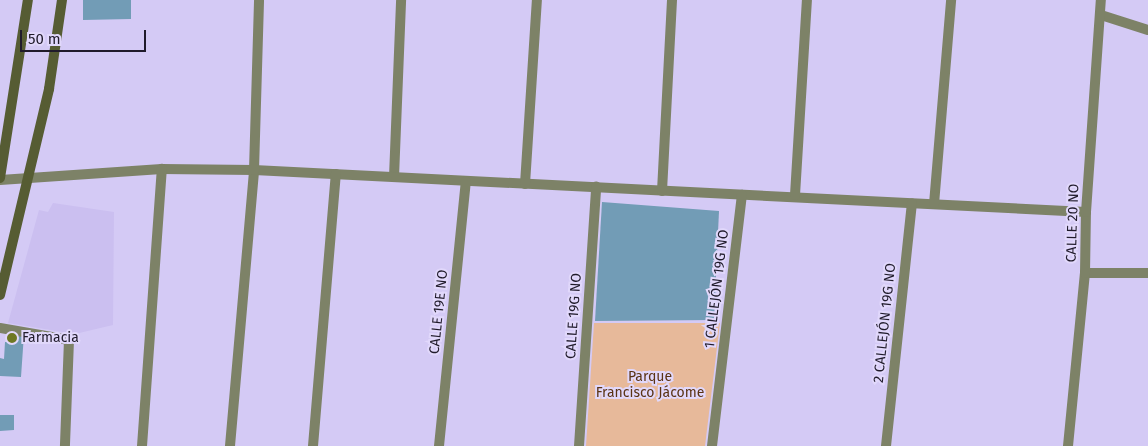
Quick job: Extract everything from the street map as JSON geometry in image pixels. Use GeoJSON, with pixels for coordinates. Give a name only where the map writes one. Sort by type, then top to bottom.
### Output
{"type":"FeatureCollection","features":[{"type":"Feature","properties":{"kind":"main road"},"geometry":{"type":"LineString","coordinates":[[0,179],[28,0]]}},
{"type":"Feature","properties":{"kind":"main road"},"geometry":{"type":"LineString","coordinates":[[0,294],[30,177],[49,89],[62,0]]}},
{"type":"Feature","properties":{"kind":"street"},"geometry":{"type":"LineString","coordinates":[[230,446],[254,170],[259,0]]}},
{"type":"Feature","properties":{"kind":"street"},"geometry":{"type":"LineString","coordinates":[[394,177],[401,0]]}},
{"type":"Feature","properties":{"kind":"street"},"geometry":{"type":"LineString","coordinates":[[525,184],[537,0]]}},
{"type":"Feature","properties":{"kind":"street"},"geometry":{"type":"LineString","coordinates":[[662,191],[672,0]]}},
{"type":"Feature","properties":{"kind":"street"},"geometry":{"type":"LineString","coordinates":[[795,195],[807,0]]}},
{"type":"Feature","properties":{"kind":"street"},"geometry":{"type":"LineString","coordinates":[[934,204],[950,0]]}},
{"type":"Feature","properties":{"kind":"street","name":"CALLE 20 NO"},"geometry":{"type":"LineString","coordinates":[[1068,446],[1085,273],[1086,212],[1101,0]]}},
{"type":"Feature","properties":{"kind":"street"},"geometry":{"type":"LineString","coordinates":[[1101,15],[1148,30]]}},
{"type":"Feature","properties":{"kind":"street"},"geometry":{"type":"LineString","coordinates":[[0,179],[162,169],[254,170],[742,195],[795,195],[1086,212]]}},
{"type":"Feature","properties":{"kind":"street"},"geometry":{"type":"LineString","coordinates":[[142,446],[162,169]]}},
{"type":"Feature","properties":{"kind":"street"},"geometry":{"type":"LineString","coordinates":[[313,446],[336,174]]}},
{"type":"Feature","properties":{"kind":"street","name":"CALLE 19E NO"},"geometry":{"type":"LineString","coordinates":[[439,446],[466,181]]}},
{"type":"Feature","properties":{"kind":"street","name":"CALLE 19G NO"},"geometry":{"type":"LineString","coordinates":[[579,446],[596,187]]}},
{"type":"Feature","properties":{"kind":"street","name":"1 CALLEJÓN 19G NO"},"geometry":{"type":"LineString","coordinates":[[712,446],[742,195]]}},
{"type":"Feature","properties":{"kind":"street","name":"2 CALLEJÓN 19G NO"},"geometry":{"type":"LineString","coordinates":[[886,446],[912,203]]}},
{"type":"Feature","properties":{"kind":"street"},"geometry":{"type":"LineString","coordinates":[[1085,273],[1148,273]]}},
{"type":"Feature","properties":{"kind":"street"},"geometry":{"type":"LineString","coordinates":[[0,328],[69,340],[65,446]]}},
{"type":"Feature","properties":{"kind":"shaded area"},"geometry":{"type":"Polygon","coordinates":[[[53,203],[114,212],[113,325],[75,334],[8,323],[39,210],[48,212],[53,203]]]}},
{"type":"Feature","properties":{"kind":"green space","name":"Parque Francisco Jácome"},"geometry":{"type":"Polygon","coordinates":[[[594,323],[720,323],[705,446],[586,446],[594,323]]]}},
{"type":"Feature","properties":{"kind":"building"},"geometry":{"type":"Polygon","coordinates":[[[83,0],[131,0],[131,19],[83,20],[83,0]]]}},
{"type":"Feature","properties":{"kind":"building"},"geometry":{"type":"Polygon","coordinates":[[[602,202],[719,211],[714,320],[595,321],[602,202]]]}},
{"type":"Feature","properties":{"kind":"building"},"geometry":{"type":"Polygon","coordinates":[[[10,333],[24,334],[21,377],[0,376],[0,358],[4,359],[5,342],[9,342],[10,333]]]}},
{"type":"Feature","properties":{"kind":"building"},"geometry":{"type":"Polygon","coordinates":[[[0,415],[14,415],[14,430],[0,431],[0,415]]]}},
{"type":"Feature","properties":{"kind":"place","name":"Farmacia"},"geometry":{"type":"Point","coordinates":[12,338]}}]}
